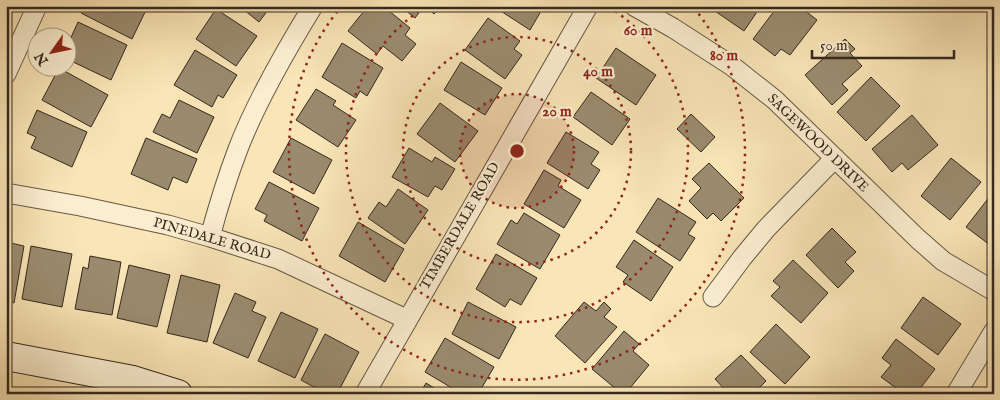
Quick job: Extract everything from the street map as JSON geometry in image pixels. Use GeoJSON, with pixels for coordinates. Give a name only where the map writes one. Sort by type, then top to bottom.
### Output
{"type":"FeatureCollection","features":[{"type":"Feature","properties":{"kind":"street"},"geometry":{"type":"LineString","coordinates":[[6,74],[37,6]]}},
{"type":"Feature","properties":{"kind":"street"},"geometry":{"type":"LineString","coordinates":[[210,237],[220,200],[238,148],[263,95],[313,6]]}},
{"type":"Feature","properties":{"kind":"street","name":"TIMBERDALE ROAD"},"geometry":{"type":"LineString","coordinates":[[365,394],[406,319],[588,6]]}},
{"type":"Feature","properties":{"kind":"street","name":"SAGEWOOD DRIVE"},"geometry":{"type":"LineString","coordinates":[[634,6],[673,28],[732,66],[775,100],[943,261],[994,291]]}},
{"type":"Feature","properties":{"kind":"street"},"geometry":{"type":"LineString","coordinates":[[713,297],[766,229],[835,158]]}},
{"type":"Feature","properties":{"kind":"street","name":"PINEDALE ROAD"},"geometry":{"type":"LineString","coordinates":[[6,193],[80,206],[158,223],[210,237],[278,259],[406,319]]}},
{"type":"Feature","properties":{"kind":"street"},"geometry":{"type":"LineString","coordinates":[[956,394],[994,331]]}},
{"type":"Feature","properties":{"kind":"street"},"geometry":{"type":"LineString","coordinates":[[6,356],[133,380],[178,394]]}},
{"type":"Feature","properties":{"kind":"street"},"geometry":{"type":"LineString","coordinates":[[6,370],[125,394]]}},
{"type":"Feature","properties":{"kind":"building"},"geometry":{"type":"Polygon","coordinates":[[[85,6],[148,6],[132,39],[81,13],[85,6]]]}},
{"type":"Feature","properties":{"kind":"building"},"geometry":{"type":"Polygon","coordinates":[[[239,6],[271,6],[259,22],[239,6]]]}},
{"type":"Feature","properties":{"kind":"building"},"geometry":{"type":"Polygon","coordinates":[[[368,6],[383,6],[410,28],[405,35],[416,44],[402,61],[383,46],[377,54],[348,31],[368,6]]]}},
{"type":"Feature","properties":{"kind":"building"},"geometry":{"type":"Polygon","coordinates":[[[400,6],[424,6],[415,18],[400,6]]]}},
{"type":"Feature","properties":{"kind":"building"},"geometry":{"type":"Polygon","coordinates":[[[425,6],[440,6],[434,14],[425,6]]]}},
{"type":"Feature","properties":{"kind":"building"},"geometry":{"type":"Polygon","coordinates":[[[493,6],[544,6],[530,30],[493,6]]]}},
{"type":"Feature","properties":{"kind":"building"},"geometry":{"type":"Polygon","coordinates":[[[713,6],[761,6],[744,31],[712,9],[713,6]]]}},
{"type":"Feature","properties":{"kind":"building"},"geometry":{"type":"Polygon","coordinates":[[[778,6],[799,6],[817,20],[790,55],[781,49],[775,56],[753,39],[778,6]]]}},
{"type":"Feature","properties":{"kind":"building"},"geometry":{"type":"Polygon","coordinates":[[[216,9],[257,36],[236,66],[196,39],[216,9]]]}},
{"type":"Feature","properties":{"kind":"building"},"geometry":{"type":"Polygon","coordinates":[[[488,18],[520,41],[514,49],[522,55],[505,79],[465,50],[488,18]]]}},
{"type":"Feature","properties":{"kind":"building"},"geometry":{"type":"Polygon","coordinates":[[[78,22],[127,45],[111,80],[78,64],[78,28],[75,28],[78,22]]]}},
{"type":"Feature","properties":{"kind":"building"},"geometry":{"type":"Polygon","coordinates":[[[845,39],[855,49],[850,53],[862,66],[842,84],[848,90],[832,105],[805,75],[845,39]]]}},
{"type":"Feature","properties":{"kind":"building"},"geometry":{"type":"Polygon","coordinates":[[[342,43],[383,68],[367,96],[360,91],[356,98],[322,77],[342,43]]]}},
{"type":"Feature","properties":{"kind":"building"},"geometry":{"type":"Polygon","coordinates":[[[616,48],[656,75],[636,105],[596,78],[616,48]]]}},
{"type":"Feature","properties":{"kind":"building"},"geometry":{"type":"Polygon","coordinates":[[[195,50],[237,75],[223,98],[218,95],[212,107],[174,85],[195,50]]]}},
{"type":"Feature","properties":{"kind":"building"},"geometry":{"type":"Polygon","coordinates":[[[461,62],[502,88],[485,115],[444,90],[461,62]]]}},
{"type":"Feature","properties":{"kind":"building"},"geometry":{"type":"Polygon","coordinates":[[[871,77],[900,106],[866,141],[837,112],[871,77]]]}},
{"type":"Feature","properties":{"kind":"building"},"geometry":{"type":"Polygon","coordinates":[[[54,78],[77,78],[108,95],[91,127],[42,100],[54,78]]]}},
{"type":"Feature","properties":{"kind":"building"},"geometry":{"type":"Polygon","coordinates":[[[316,89],[336,101],[333,105],[356,120],[338,147],[296,120],[316,89]]]}},
{"type":"Feature","properties":{"kind":"building"},"geometry":{"type":"Polygon","coordinates":[[[591,92],[630,119],[612,145],[573,117],[591,92]]]}},
{"type":"Feature","properties":{"kind":"building"},"geometry":{"type":"Polygon","coordinates":[[[179,100],[214,117],[197,153],[153,132],[162,114],[170,118],[179,100]]]}},
{"type":"Feature","properties":{"kind":"building"},"geometry":{"type":"Polygon","coordinates":[[[440,103],[478,131],[455,162],[417,134],[440,103]]]}},
{"type":"Feature","properties":{"kind":"building"},"geometry":{"type":"Polygon","coordinates":[[[37,110],[87,132],[72,167],[31,148],[36,137],[27,133],[37,110]]]}},
{"type":"Feature","properties":{"kind":"building"},"geometry":{"type":"Polygon","coordinates":[[[691,114],[715,137],[701,152],[677,129],[691,114]]]}},
{"type":"Feature","properties":{"kind":"building"},"geometry":{"type":"Polygon","coordinates":[[[912,115],[938,145],[908,170],[902,163],[892,172],[872,149],[912,115]]]}},
{"type":"Feature","properties":{"kind":"building"},"geometry":{"type":"Polygon","coordinates":[[[566,132],[599,152],[591,164],[600,170],[588,189],[547,163],[566,132]]]}},
{"type":"Feature","properties":{"kind":"building"},"geometry":{"type":"Polygon","coordinates":[[[146,138],[197,159],[187,183],[173,177],[168,190],[131,174],[146,138]]]}},
{"type":"Feature","properties":{"kind":"building"},"geometry":{"type":"Polygon","coordinates":[[[291,138],[332,160],[314,194],[273,172],[291,138]]]}},
{"type":"Feature","properties":{"kind":"building"},"geometry":{"type":"Polygon","coordinates":[[[409,148],[432,162],[435,157],[455,169],[442,190],[435,186],[428,197],[392,177],[409,148]]]}},
{"type":"Feature","properties":{"kind":"building"},"geometry":{"type":"Polygon","coordinates":[[[951,158],[981,182],[950,220],[921,196],[951,158]]]}},
{"type":"Feature","properties":{"kind":"building"},"geometry":{"type":"Polygon","coordinates":[[[709,163],[744,198],[721,221],[713,213],[707,219],[689,201],[701,188],[692,179],[709,163]]]}},
{"type":"Feature","properties":{"kind":"building"},"geometry":{"type":"Polygon","coordinates":[[[544,170],[561,180],[558,186],[581,200],[564,228],[524,204],[544,170]]]}},
{"type":"Feature","properties":{"kind":"building"},"geometry":{"type":"Polygon","coordinates":[[[269,182],[319,208],[302,241],[264,221],[267,215],[255,209],[269,182]]]}},
{"type":"Feature","properties":{"kind":"building"},"geometry":{"type":"Polygon","coordinates":[[[398,189],[428,210],[405,244],[368,218],[379,202],[386,207],[398,189]]]}},
{"type":"Feature","properties":{"kind":"building"},"geometry":{"type":"Polygon","coordinates":[[[994,191],[994,248],[966,227],[994,191]]]}},
{"type":"Feature","properties":{"kind":"building"},"geometry":{"type":"Polygon","coordinates":[[[658,198],[696,222],[688,234],[695,238],[680,261],[636,232],[658,198]]]}},
{"type":"Feature","properties":{"kind":"building"},"geometry":{"type":"Polygon","coordinates":[[[524,213],[560,235],[540,269],[497,244],[511,220],[517,224],[524,213]]]}},
{"type":"Feature","properties":{"kind":"building"},"geometry":{"type":"Polygon","coordinates":[[[358,222],[404,249],[385,282],[339,256],[358,222]]]}},
{"type":"Feature","properties":{"kind":"building"},"geometry":{"type":"Polygon","coordinates":[[[832,228],[856,252],[845,262],[854,271],[838,288],[806,255],[832,228]]]}},
{"type":"Feature","properties":{"kind":"building"},"geometry":{"type":"Polygon","coordinates":[[[634,240],[673,267],[651,301],[623,282],[628,275],[616,267],[634,240]]]}},
{"type":"Feature","properties":{"kind":"building"},"geometry":{"type":"Polygon","coordinates":[[[6,242],[24,246],[14,303],[6,301],[6,242]]]}},
{"type":"Feature","properties":{"kind":"building"},"geometry":{"type":"Polygon","coordinates":[[[31,246],[72,254],[62,307],[22,299],[31,246]]]}},
{"type":"Feature","properties":{"kind":"building"},"geometry":{"type":"Polygon","coordinates":[[[496,254],[537,278],[521,305],[510,299],[505,307],[476,289],[496,254]]]}},
{"type":"Feature","properties":{"kind":"building"},"geometry":{"type":"Polygon","coordinates":[[[90,256],[121,262],[112,315],[75,309],[83,267],[88,269],[90,256]]]}},
{"type":"Feature","properties":{"kind":"building"},"geometry":{"type":"Polygon","coordinates":[[[793,260],[828,293],[801,323],[771,296],[780,287],[773,281],[793,260]]]}},
{"type":"Feature","properties":{"kind":"building"},"geometry":{"type":"Polygon","coordinates":[[[129,265],[170,275],[157,327],[117,318],[129,265]]]}},
{"type":"Feature","properties":{"kind":"building"},"geometry":{"type":"Polygon","coordinates":[[[181,275],[220,285],[207,342],[167,333],[181,275]]]}},
{"type":"Feature","properties":{"kind":"building"},"geometry":{"type":"Polygon","coordinates":[[[235,293],[256,302],[252,311],[266,317],[248,358],[213,343],[235,293]]]}},
{"type":"Feature","properties":{"kind":"building"},"geometry":{"type":"Polygon","coordinates":[[[923,297],[961,324],[938,355],[901,328],[923,297]]]}},
{"type":"Feature","properties":{"kind":"building"},"geometry":{"type":"Polygon","coordinates":[[[468,302],[516,327],[499,359],[452,334],[468,302]]]}},
{"type":"Feature","properties":{"kind":"building"},"geometry":{"type":"Polygon","coordinates":[[[584,302],[596,311],[604,302],[611,309],[604,317],[617,327],[585,363],[555,336],[584,302]]]}},
{"type":"Feature","properties":{"kind":"building"},"geometry":{"type":"Polygon","coordinates":[[[281,312],[318,329],[295,378],[258,361],[281,312]]]}},
{"type":"Feature","properties":{"kind":"building"},"geometry":{"type":"Polygon","coordinates":[[[776,324],[810,357],[785,384],[750,352],[776,324]]]}},
{"type":"Feature","properties":{"kind":"building"},"geometry":{"type":"Polygon","coordinates":[[[624,331],[639,344],[633,351],[649,365],[625,394],[622,394],[592,369],[624,331]]]}},
{"type":"Feature","properties":{"kind":"building"},"geometry":{"type":"Polygon","coordinates":[[[325,334],[359,352],[337,394],[326,394],[301,380],[325,334]]]}},
{"type":"Feature","properties":{"kind":"building"},"geometry":{"type":"Polygon","coordinates":[[[445,338],[494,367],[478,394],[462,394],[425,372],[445,338]]]}},
{"type":"Feature","properties":{"kind":"building"},"geometry":{"type":"Polygon","coordinates":[[[896,339],[935,369],[916,394],[904,394],[881,377],[891,365],[882,358],[896,339]]]}},
{"type":"Feature","properties":{"kind":"building"},"geometry":{"type":"Polygon","coordinates":[[[741,355],[766,381],[755,392],[757,394],[729,394],[715,379],[741,355]]]}},
{"type":"Feature","properties":{"kind":"building"},"geometry":{"type":"Polygon","coordinates":[[[426,383],[444,394],[420,394],[426,383]]]}}]}
